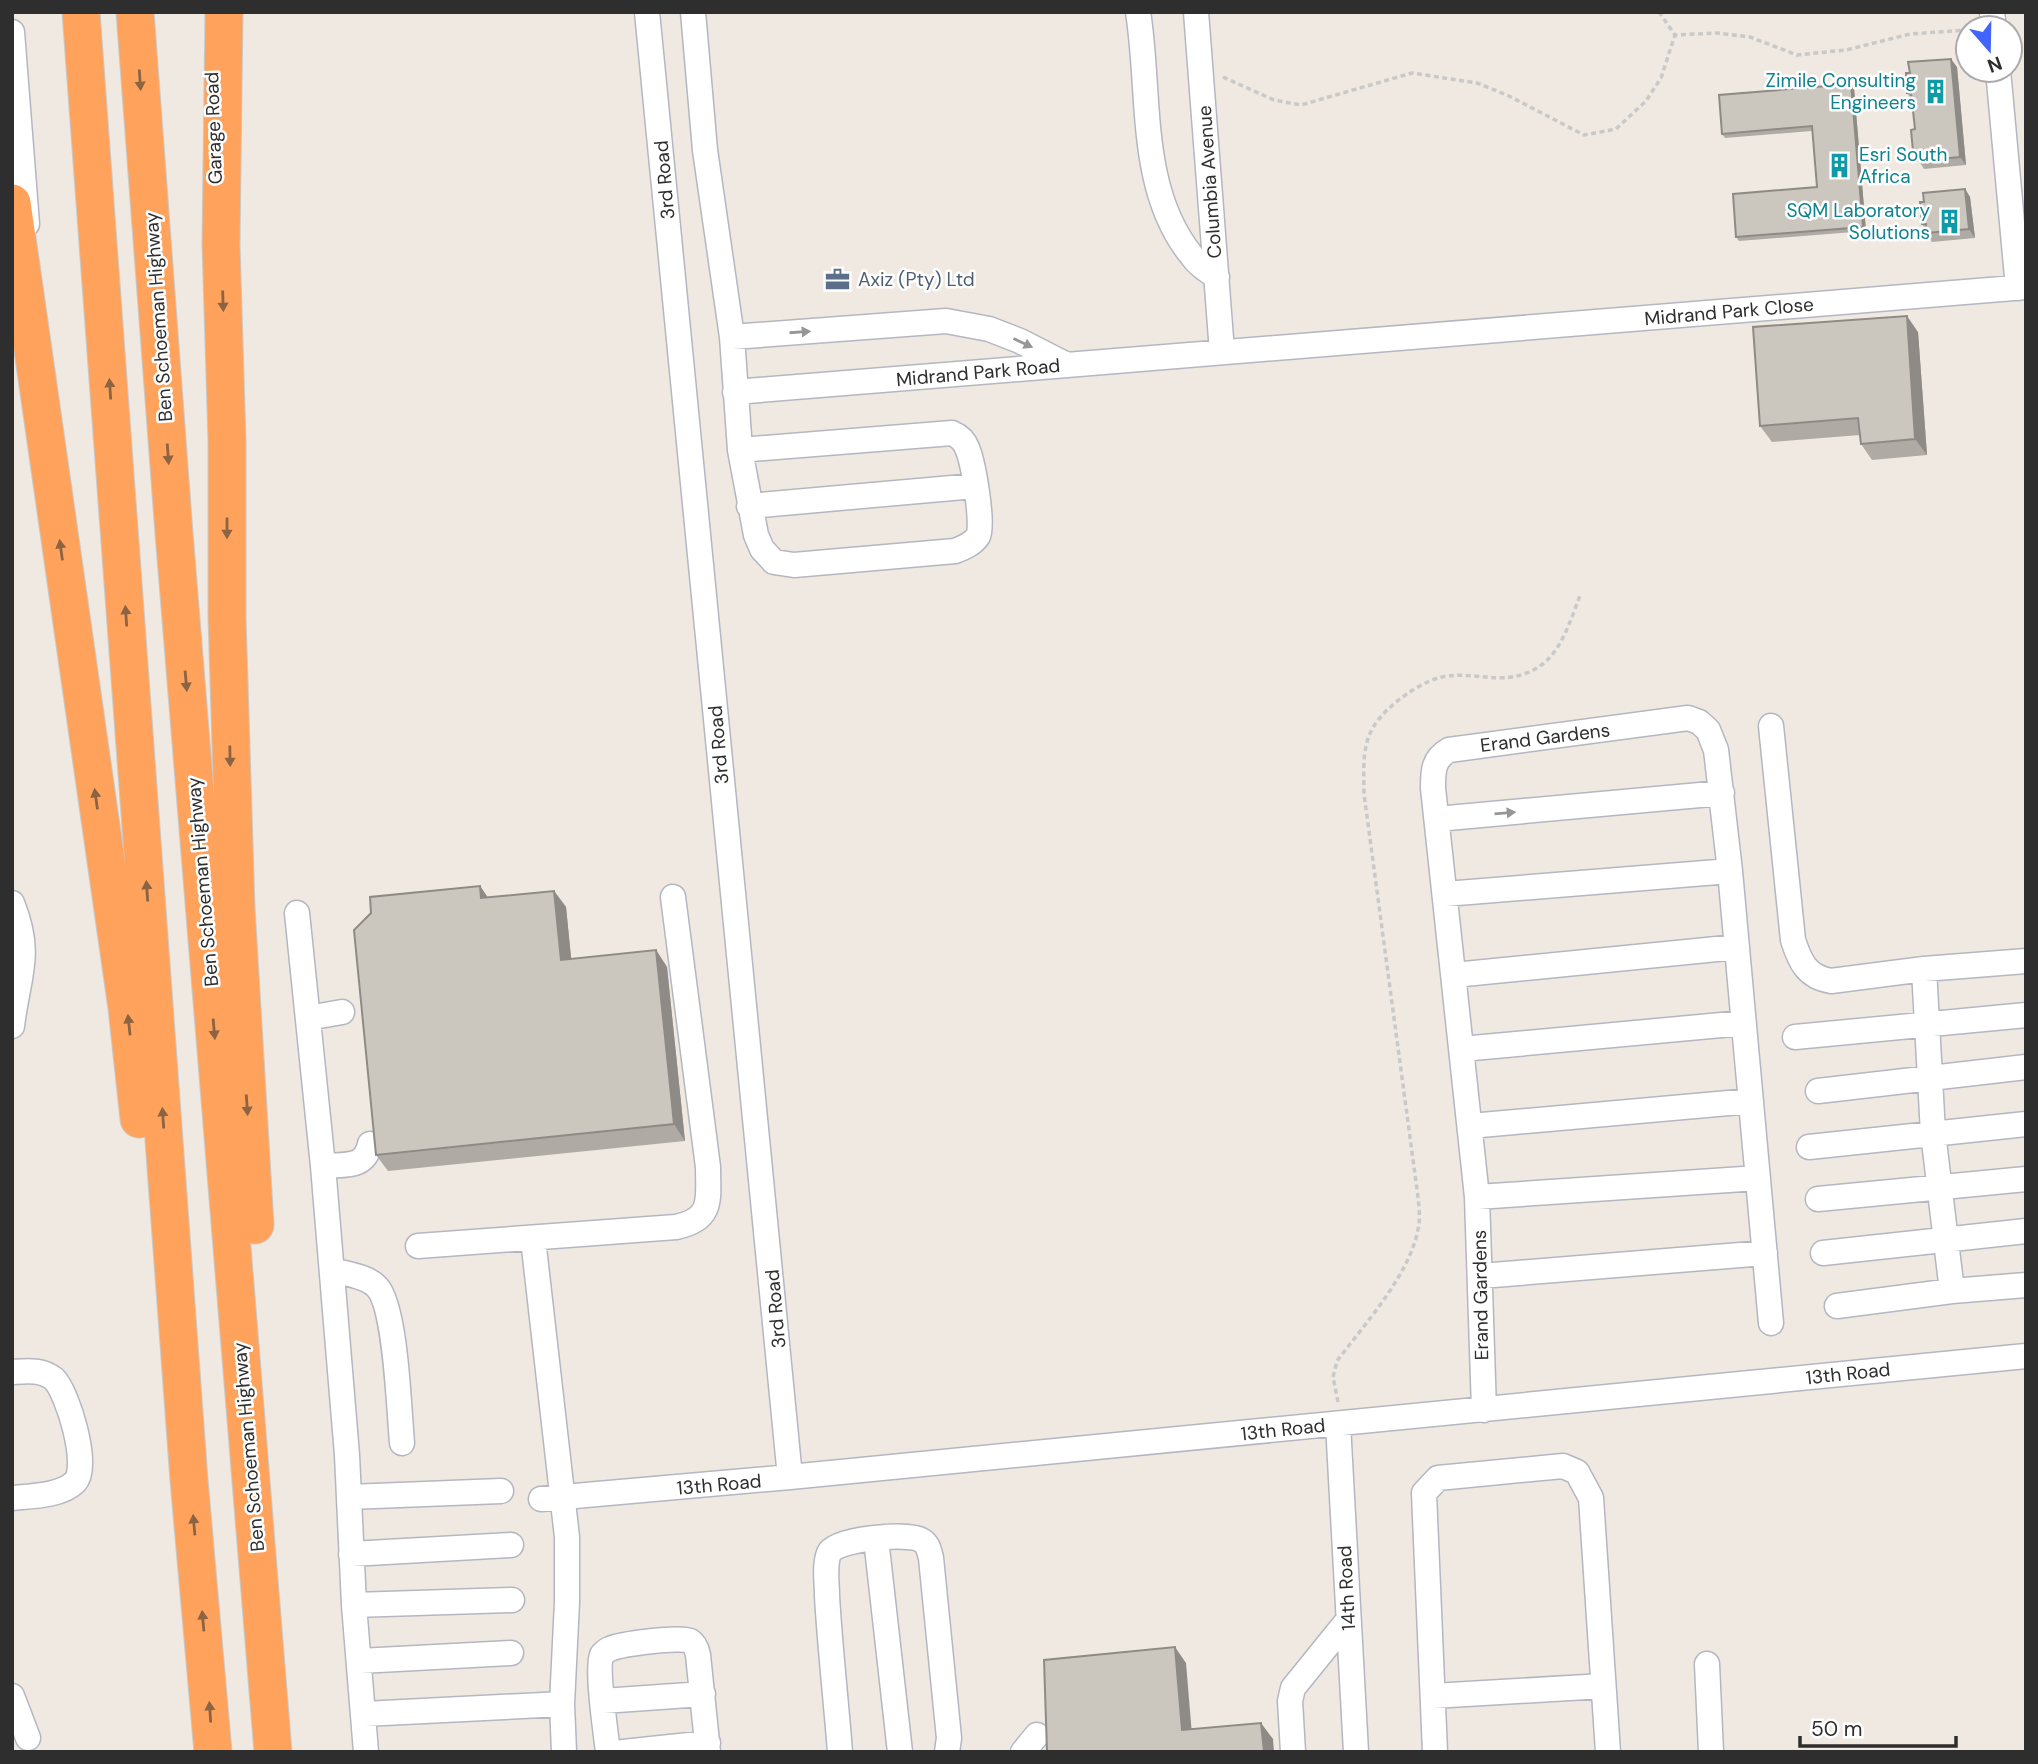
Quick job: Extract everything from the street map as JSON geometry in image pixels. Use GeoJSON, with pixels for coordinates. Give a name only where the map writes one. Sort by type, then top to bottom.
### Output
{"type":"FeatureCollection","features":[{"type":"Feature","properties":{"kind":"highway"},"geometry":{"type":"LineString","coordinates":[[81,12],[190,1480],[213,1752]]}},
{"type":"Feature","properties":{"kind":"highway","name":"Ben Schoeman Highway"},"geometry":{"type":"LineString","coordinates":[[135,12],[174,533],[274,1752]]}},
{"type":"Feature","properties":{"kind":"highway"},"geometry":{"type":"LineString","coordinates":[[224,12],[221,244],[227,442],[227,617],[237,921],[257,1266],[287,1628],[283,1720],[274,1752]]}},
{"type":"Feature","properties":{"kind":"highway"},"geometry":{"type":"LineString","coordinates":[[12,203],[127,1008],[160,1362],[190,1480]]}},
{"type":"Feature","properties":{"kind":"street","name":"Garage Road"},"geometry":{"type":"LineString","coordinates":[[209,12],[212,158],[221,244]]}},
{"type":"Feature","properties":{"kind":"street","name":"3rd Road"},"geometry":{"type":"LineString","coordinates":[[648,12],[790,1477]]}},
{"type":"Feature","properties":{"kind":"street"},"geometry":{"type":"LineString","coordinates":[[693,12],[705,150],[732,337],[740,450],[749,506],[762,549],[774,562],[794,565],[936,554],[955,551],[970,544],[978,536],[981,523],[968,449],[961,438],[951,433],[740,450]]}},
{"type":"Feature","properties":{"kind":"street"},"geometry":{"type":"LineString","coordinates":[[1138,12],[1143,41],[1151,148],[1158,186],[1184,245],[1193,258],[1217,277]]}},
{"type":"Feature","properties":{"kind":"street","name":"Columbia Avenue"},"geometry":{"type":"LineString","coordinates":[[1196,12],[1222,352]]}},
{"type":"Feature","properties":{"kind":"street"},"geometry":{"type":"LineString","coordinates":[[12,32],[38,392]]}},
{"type":"Feature","properties":{"kind":"street","name":"Midrand Park Close"},"geometry":{"type":"LineString","coordinates":[[1222,352],[2022,288],[2016,158],[2001,84]]}},
{"type":"Feature","properties":{"kind":"street"},"geometry":{"type":"LineString","coordinates":[[732,337],[946,321],[989,329],[1020,341],[1066,365]]}},
{"type":"Feature","properties":{"kind":"street","name":"Midrand Park Road"},"geometry":{"type":"LineString","coordinates":[[735,392],[1222,352]]}},
{"type":"Feature","properties":{"kind":"street"},"geometry":{"type":"LineString","coordinates":[[749,506],[975,486]]}},
{"type":"Feature","properties":{"kind":"street","name":"Erand Gardens"},"geometry":{"type":"LineString","coordinates":[[1484,1410],[1477,1197],[1433,772],[1440,755],[1449,750],[1688,718],[1699,722],[1713,738],[1730,871],[1771,1323]]}},
{"type":"Feature","properties":{"kind":"street"},"geometry":{"type":"LineString","coordinates":[[1771,726],[1793,940],[1798,957],[1807,970],[1817,979],[1831,981],[1924,969],[2026,961]]}},
{"type":"Feature","properties":{"kind":"street"},"geometry":{"type":"LineString","coordinates":[[1437,819],[1722,793]]}},
{"type":"Feature","properties":{"kind":"street"},"geometry":{"type":"LineString","coordinates":[[1445,894],[1730,871]]}},
{"type":"Feature","properties":{"kind":"street"},"geometry":{"type":"LineString","coordinates":[[418,1246],[676,1227],[698,1220],[708,1205],[708,1167],[673,897]]}},
{"type":"Feature","properties":{"kind":"street"},"geometry":{"type":"LineString","coordinates":[[12,903],[22,926],[24,952],[12,1026]]}},
{"type":"Feature","properties":{"kind":"street"},"geometry":{"type":"LineString","coordinates":[[297,913],[332,1270],[366,1752]]}},
{"type":"Feature","properties":{"kind":"street"},"geometry":{"type":"LineString","coordinates":[[1454,975],[1737,947]]}},
{"type":"Feature","properties":{"kind":"street"},"geometry":{"type":"LineString","coordinates":[[1924,969],[1933,1133],[1952,1291]]}},
{"type":"Feature","properties":{"kind":"street"},"geometry":{"type":"LineString","coordinates":[[308,1018],[342,1012]]}},
{"type":"Feature","properties":{"kind":"street"},"geometry":{"type":"LineString","coordinates":[[1796,1037],[2026,1015]]}},
{"type":"Feature","properties":{"kind":"street"},"geometry":{"type":"LineString","coordinates":[[1462,1049],[1743,1023]]}},
{"type":"Feature","properties":{"kind":"street"},"geometry":{"type":"LineString","coordinates":[[1818,1091],[2026,1068]]}},
{"type":"Feature","properties":{"kind":"street"},"geometry":{"type":"LineString","coordinates":[[1470,1126],[1751,1101]]}},
{"type":"Feature","properties":{"kind":"street"},"geometry":{"type":"LineString","coordinates":[[1809,1147],[2026,1124]]}},
{"type":"Feature","properties":{"kind":"street"},"geometry":{"type":"LineString","coordinates":[[323,1166],[354,1164],[363,1160],[368,1156],[370,1144]]}},
{"type":"Feature","properties":{"kind":"street"},"geometry":{"type":"LineString","coordinates":[[1477,1197],[1758,1178]]}},
{"type":"Feature","properties":{"kind":"street"},"geometry":{"type":"LineString","coordinates":[[1818,1199],[2026,1179]]}},
{"type":"Feature","properties":{"kind":"street"},"geometry":{"type":"LineString","coordinates":[[1823,1252],[2026,1231]]}},
{"type":"Feature","properties":{"kind":"street"},"geometry":{"type":"LineString","coordinates":[[533,1239],[552,1499],[567,1569],[562,1704],[564,1752]]}},
{"type":"Feature","properties":{"kind":"street"},"geometry":{"type":"LineString","coordinates":[[1480,1276],[1765,1253]]}},
{"type":"Feature","properties":{"kind":"street"},"geometry":{"type":"LineString","coordinates":[[332,1270],[367,1279],[376,1285],[385,1297],[402,1443]]}},
{"type":"Feature","properties":{"kind":"street"},"geometry":{"type":"LineString","coordinates":[[1836,1306],[1952,1291],[2026,1285]]}},
{"type":"Feature","properties":{"kind":"street","name":"13th Road"},"geometry":{"type":"LineString","coordinates":[[552,1499],[2026,1356]]}},
{"type":"Feature","properties":{"kind":"street"},"geometry":{"type":"LineString","coordinates":[[12,1371],[33,1370],[48,1375],[65,1395],[70,1409],[80,1475],[74,1483],[48,1494],[12,1498]]}},
{"type":"Feature","properties":{"kind":"street","name":"14th Road"},"geometry":{"type":"LineString","coordinates":[[1341,1423],[1356,1752]]}},
{"type":"Feature","properties":{"kind":"street"},"geometry":{"type":"LineString","coordinates":[[1435,1752],[1424,1493],[1438,1478],[1563,1466],[1577,1472],[1591,1499],[1608,1752]]}},
{"type":"Feature","properties":{"kind":"street"},"geometry":{"type":"LineString","coordinates":[[349,1497],[501,1491]]}},
{"type":"Feature","properties":{"kind":"street"},"geometry":{"type":"LineString","coordinates":[[840,1752],[826,1565],[829,1553],[838,1544],[905,1536],[917,1538],[928,1548],[948,1738],[947,1752]]}},
{"type":"Feature","properties":{"kind":"street"},"geometry":{"type":"LineString","coordinates":[[876,1539],[900,1752]]}},
{"type":"Feature","properties":{"kind":"street"},"geometry":{"type":"LineString","coordinates":[[351,1554],[511,1545]]}},
{"type":"Feature","properties":{"kind":"street"},"geometry":{"type":"LineString","coordinates":[[354,1605],[512,1600]]}},
{"type":"Feature","properties":{"kind":"street"},"geometry":{"type":"LineString","coordinates":[[1293,1752],[1290,1701],[1293,1688],[1348,1620]]}},
{"type":"Feature","properties":{"kind":"street"},"geometry":{"type":"LineString","coordinates":[[608,1752],[600,1661],[606,1651],[618,1646],[688,1640],[698,1655],[708,1748],[623,1752]]}},
{"type":"Feature","properties":{"kind":"street"},"geometry":{"type":"LineString","coordinates":[[360,1661],[511,1653]]}},
{"type":"Feature","properties":{"kind":"street"},"geometry":{"type":"LineString","coordinates":[[1707,1664],[1711,1752]]}},
{"type":"Feature","properties":{"kind":"street"},"geometry":{"type":"LineString","coordinates":[[1433,1696],[1603,1686]]}},
{"type":"Feature","properties":{"kind":"street"},"geometry":{"type":"LineString","coordinates":[[603,1701],[702,1694]]}},
{"type":"Feature","properties":{"kind":"street"},"geometry":{"type":"LineString","coordinates":[[12,1696],[28,1738]]}},
{"type":"Feature","properties":{"kind":"street"},"geometry":{"type":"LineString","coordinates":[[364,1714],[562,1704]]}},
{"type":"Feature","properties":{"kind":"path"},"geometry":{"type":"LineString","coordinates":[[1659,12],[1675,35]]}},
{"type":"Feature","properties":{"kind":"path"},"geometry":{"type":"LineString","coordinates":[[1675,35],[1717,33],[1750,37],[1797,55],[1846,50],[1910,34],[1954,31]]}},
{"type":"Feature","properties":{"kind":"path"},"geometry":{"type":"LineString","coordinates":[[1200,67],[1274,100],[1301,105],[1412,73],[1477,83],[1507,95],[1584,135],[1616,129],[1646,102],[1661,78],[1675,35]]}},
{"type":"Feature","properties":{"kind":"path"},"geometry":{"type":"LineString","coordinates":[[1341,1423],[1334,1393],[1333,1377],[1337,1362],[1395,1283],[1411,1254],[1419,1224],[1418,1197],[1364,794],[1364,761],[1369,734],[1384,714],[1414,689],[1442,677],[1495,679],[1518,676],[1537,668],[1553,655],[1580,596]]}},
{"type":"Feature","properties":{"kind":"building"},"geometry":{"type":"Polygon","coordinates":[[[1951,59],[1960,157],[1918,161],[1917,151],[1913,151],[1911,130],[1915,129],[1911,93],[1907,93],[1906,73],[1910,73],[1908,62],[1951,59]]]}},
{"type":"Feature","properties":{"kind":"building","name":"Esri South Africa"},"geometry":{"type":"Polygon","coordinates":[[[1851,84],[1863,227],[1736,237],[1733,194],[1817,187],[1812,126],[1722,134],[1719,95],[1851,84]]]}},
{"type":"Feature","properties":{"kind":"building","name":"SQM Laboratory Solutions"},"geometry":{"type":"Polygon","coordinates":[[[1965,189],[1969,229],[1926,233],[1926,224],[1922,224],[1920,202],[1924,202],[1923,193],[1965,189]]]}},
{"type":"Feature","properties":{"kind":"building"},"geometry":{"type":"Polygon","coordinates":[[[1907,316],[1915,439],[1861,444],[1858,418],[1760,426],[1753,327],[1907,316]]]}},
{"type":"Feature","properties":{"kind":"building"},"geometry":{"type":"Polygon","coordinates":[[[480,886],[481,898],[554,891],[561,960],[656,950],[674,1124],[376,1155],[354,930],[371,913],[370,897],[480,886]]]}},
{"type":"Feature","properties":{"kind":"building"},"geometry":{"type":"Polygon","coordinates":[[[1175,1647],[1182,1730],[1261,1723],[1264,1752],[1047,1752],[1044,1660],[1175,1647]]]}},
{"type":"Feature","properties":{"kind":"place","name":"Zimile Consulting Engineers"},"geometry":{"type":"Point","coordinates":[1936,91]}},
{"type":"Feature","properties":{"kind":"place","name":"Esri South Africa"},"geometry":{"type":"Point","coordinates":[1839,165]}},
{"type":"Feature","properties":{"kind":"place","name":"SQM Laboratory Solutions"},"geometry":{"type":"Point","coordinates":[1950,221]}},
{"type":"Feature","properties":{"kind":"place","name":"Axiz (Pty) Ltd"},"geometry":{"type":"Point","coordinates":[838,279]}}]}
